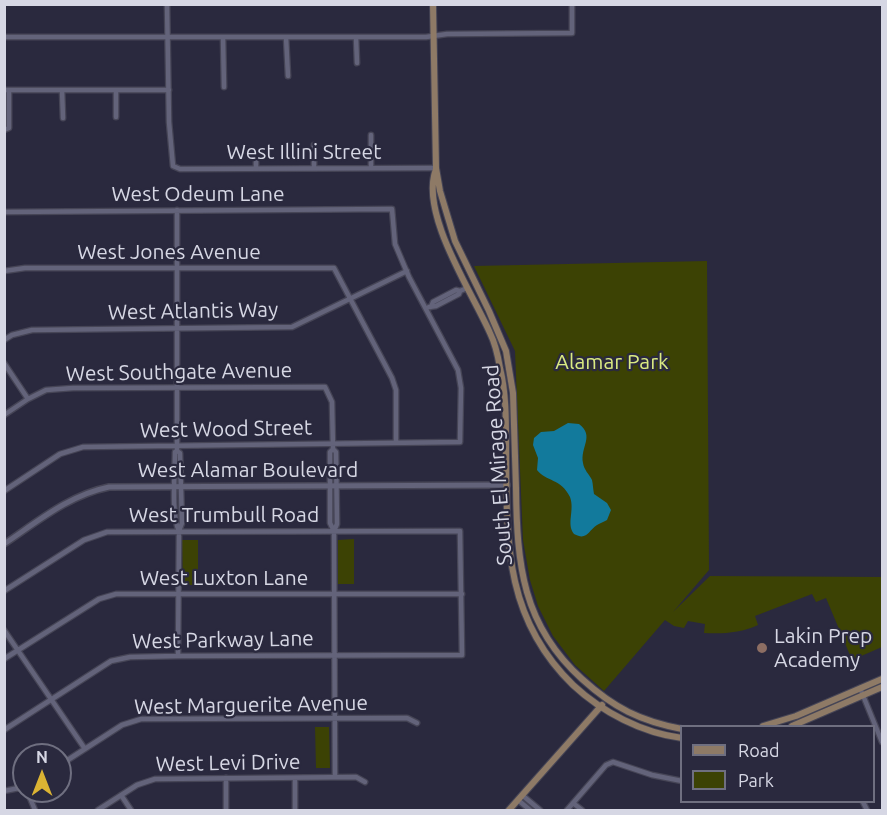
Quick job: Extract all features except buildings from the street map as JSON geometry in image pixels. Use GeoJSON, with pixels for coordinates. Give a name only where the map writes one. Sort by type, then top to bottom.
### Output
{"type":"FeatureCollection","features":[{"type":"Feature","properties":{"kind":"main road","name":"South El Mirage Road"},"geometry":{"type":"LineString","coordinates":[[433,4],[436,168],[455,241],[498,331],[511,372],[519,562],[530,605],[540,627],[561,657],[606,700],[629,714],[654,724],[680,729]]}},
{"type":"Feature","properties":{"kind":"main road","name":"South El Mirage Road"},"geometry":{"type":"LineString","coordinates":[[436,168],[433,188],[441,230],[491,334],[501,368],[504,389],[509,553],[515,588],[521,606],[543,648],[564,675],[600,707],[650,730],[680,738]]}},
{"type":"Feature","properties":{"kind":"main road"},"geometry":{"type":"LineString","coordinates":[[794,725],[882,679]]}},
{"type":"Feature","properties":{"kind":"main road"},"geometry":{"type":"LineString","coordinates":[[766,725],[861,692],[882,687]]}},
{"type":"Feature","properties":{"kind":"main road"},"geometry":{"type":"LineString","coordinates":[[509,810],[606,700]]}},
{"type":"Feature","properties":{"kind":"street"},"geometry":{"type":"LineString","coordinates":[[7,129],[7,90],[169,90],[167,4]]}},
{"type":"Feature","properties":{"kind":"street"},"geometry":{"type":"LineString","coordinates":[[4,37],[356,37],[572,33],[572,4]]}},
{"type":"Feature","properties":{"kind":"street"},"geometry":{"type":"LineString","coordinates":[[223,37],[224,87]]}},
{"type":"Feature","properties":{"kind":"street"},"geometry":{"type":"LineString","coordinates":[[286,37],[288,76]]}},
{"type":"Feature","properties":{"kind":"street"},"geometry":{"type":"LineString","coordinates":[[356,37],[357,63]]}},
{"type":"Feature","properties":{"kind":"street"},"geometry":{"type":"LineString","coordinates":[[62,90],[63,118]]}},
{"type":"Feature","properties":{"kind":"street"},"geometry":{"type":"LineString","coordinates":[[116,90],[116,117]]}},
{"type":"Feature","properties":{"kind":"street","name":"West Illini Street"},"geometry":{"type":"LineString","coordinates":[[169,90],[173,166],[180,169],[436,168]]}},
{"type":"Feature","properties":{"kind":"street"},"geometry":{"type":"LineString","coordinates":[[371,135],[371,168]]}},
{"type":"Feature","properties":{"kind":"street"},"geometry":{"type":"LineString","coordinates":[[314,145],[314,168]]}},
{"type":"Feature","properties":{"kind":"street"},"geometry":{"type":"LineString","coordinates":[[256,154],[256,168]]}},
{"type":"Feature","properties":{"kind":"street","name":"West Odeum Lane"},"geometry":{"type":"LineString","coordinates":[[4,212],[392,209],[395,244],[407,271]]}},
{"type":"Feature","properties":{"kind":"street"},"geometry":{"type":"LineString","coordinates":[[177,210],[177,449],[180,453],[178,486],[182,523],[179,531],[178,656]]}},
{"type":"Feature","properties":{"kind":"street","name":"West Jones Avenue"},"geometry":{"type":"LineString","coordinates":[[4,271],[25,268],[334,268],[351,299]]}},
{"type":"Feature","properties":{"kind":"street"},"geometry":{"type":"LineString","coordinates":[[407,271],[429,308],[433,302],[456,290],[467,288]]}},
{"type":"Feature","properties":{"kind":"street","name":"West Atlantis Way"},"geometry":{"type":"LineString","coordinates":[[4,340],[12,335],[32,330],[292,327],[407,271]]}},
{"type":"Feature","properties":{"kind":"street"},"geometry":{"type":"LineString","coordinates":[[351,299],[396,390],[396,443]]}},
{"type":"Feature","properties":{"kind":"street","name":"West Wood Street"},"geometry":{"type":"LineString","coordinates":[[4,491],[60,454],[83,447],[177,449],[333,447],[460,442],[461,388],[458,370],[429,308]]}},
{"type":"Feature","properties":{"kind":"street"},"geometry":{"type":"LineString","coordinates":[[4,363],[28,399]]}},
{"type":"Feature","properties":{"kind":"street","name":"West Southgate Avenue"},"geometry":{"type":"LineString","coordinates":[[4,415],[46,390],[325,387],[332,402],[333,447]]}},
{"type":"Feature","properties":{"kind":"street"},"geometry":{"type":"LineString","coordinates":[[333,447],[336,452],[334,487],[337,524],[334,531],[335,777]]}},
{"type":"Feature","properties":{"kind":"street","name":"West Alamar Boulevard"},"geometry":{"type":"LineString","coordinates":[[4,544],[70,500],[94,490],[109,487],[507,485]]}},
{"type":"Feature","properties":{"kind":"street","name":"West Trumbull Road"},"geometry":{"type":"LineString","coordinates":[[4,591],[84,540],[97,534],[117,531],[460,531],[462,594]]}},
{"type":"Feature","properties":{"kind":"street","name":"West Luxton Lane"},"geometry":{"type":"LineString","coordinates":[[4,659],[99,599],[116,594],[462,594]]}},
{"type":"Feature","properties":{"kind":"street","name":"West Parkway Lane"},"geometry":{"type":"LineString","coordinates":[[4,730],[111,661],[130,657],[462,654],[462,594]]}},
{"type":"Feature","properties":{"kind":"street"},"geometry":{"type":"LineString","coordinates":[[4,630],[85,750]]}},
{"type":"Feature","properties":{"kind":"street"},"geometry":{"type":"LineString","coordinates":[[861,692],[882,741]]}},
{"type":"Feature","properties":{"kind":"street","name":"West Marguerite Avenue"},"geometry":{"type":"LineString","coordinates":[[72,758],[122,725],[141,719],[407,718],[417,723]]}},
{"type":"Feature","properties":{"kind":"street"},"geometry":{"type":"LineString","coordinates":[[567,810],[606,765],[613,762],[652,775],[680,781]]}},
{"type":"Feature","properties":{"kind":"street","name":"West Levi Drive"},"geometry":{"type":"LineString","coordinates":[[98,810],[136,785],[155,779],[356,777],[365,782]]}},
{"type":"Feature","properties":{"kind":"street"},"geometry":{"type":"LineString","coordinates":[[226,778],[226,810]]}},
{"type":"Feature","properties":{"kind":"street"},"geometry":{"type":"LineString","coordinates":[[295,778],[295,810]]}},
{"type":"Feature","properties":{"kind":"street"},"geometry":{"type":"LineString","coordinates":[[121,795],[131,810]]}},
{"type":"Feature","properties":{"kind":"street"},"geometry":{"type":"LineString","coordinates":[[520,798],[530,810]]}},
{"type":"Feature","properties":{"kind":"street"},"geometry":{"type":"LineString","coordinates":[[520,798],[540,810]]}},
{"type":"Feature","properties":{"kind":"street"},"geometry":{"type":"LineString","coordinates":[[573,804],[582,810]]}},
{"type":"Feature","properties":{"kind":"street"},"geometry":{"type":"LineString","coordinates":[[858,810],[866,809]]}},
{"type":"Feature","properties":{"kind":"green space","name":"Alamar Park"},"geometry":{"type":"Polygon","coordinates":[[[707,261],[709,570],[673,612],[710,576],[882,577],[882,647],[852,660],[826,598],[816,602],[812,594],[755,616],[758,625],[738,631],[704,633],[705,624],[688,621],[684,628],[674,626],[665,620],[604,691],[575,665],[553,636],[538,606],[530,580],[523,540],[515,351],[474,266],[707,261]]]}},
{"type":"Feature","properties":{"kind":"green space"},"geometry":{"type":"Polygon","coordinates":[[[354,539],[354,584],[338,584],[338,540],[354,539]]]}},
{"type":"Feature","properties":{"kind":"green space"},"geometry":{"type":"Polygon","coordinates":[[[182,540],[198,540],[198,585],[183,585],[182,540]]]}},
{"type":"Feature","properties":{"kind":"green space"},"geometry":{"type":"Polygon","coordinates":[[[315,727],[329,727],[330,768],[316,768],[315,727]]]}},
{"type":"Feature","properties":{"kind":"water"},"geometry":{"type":"Polygon","coordinates":[[[568,423],[579,424],[584,428],[587,437],[583,457],[585,470],[592,480],[594,494],[607,503],[611,510],[607,520],[597,525],[585,536],[578,536],[572,530],[572,507],[566,491],[537,470],[538,458],[533,445],[534,438],[541,432],[554,431],[568,423]]]}},
{"type":"Feature","properties":{"kind":"place","name":"Lakin Prep Academy"},"geometry":{"type":"Point","coordinates":[762,648]}}]}
